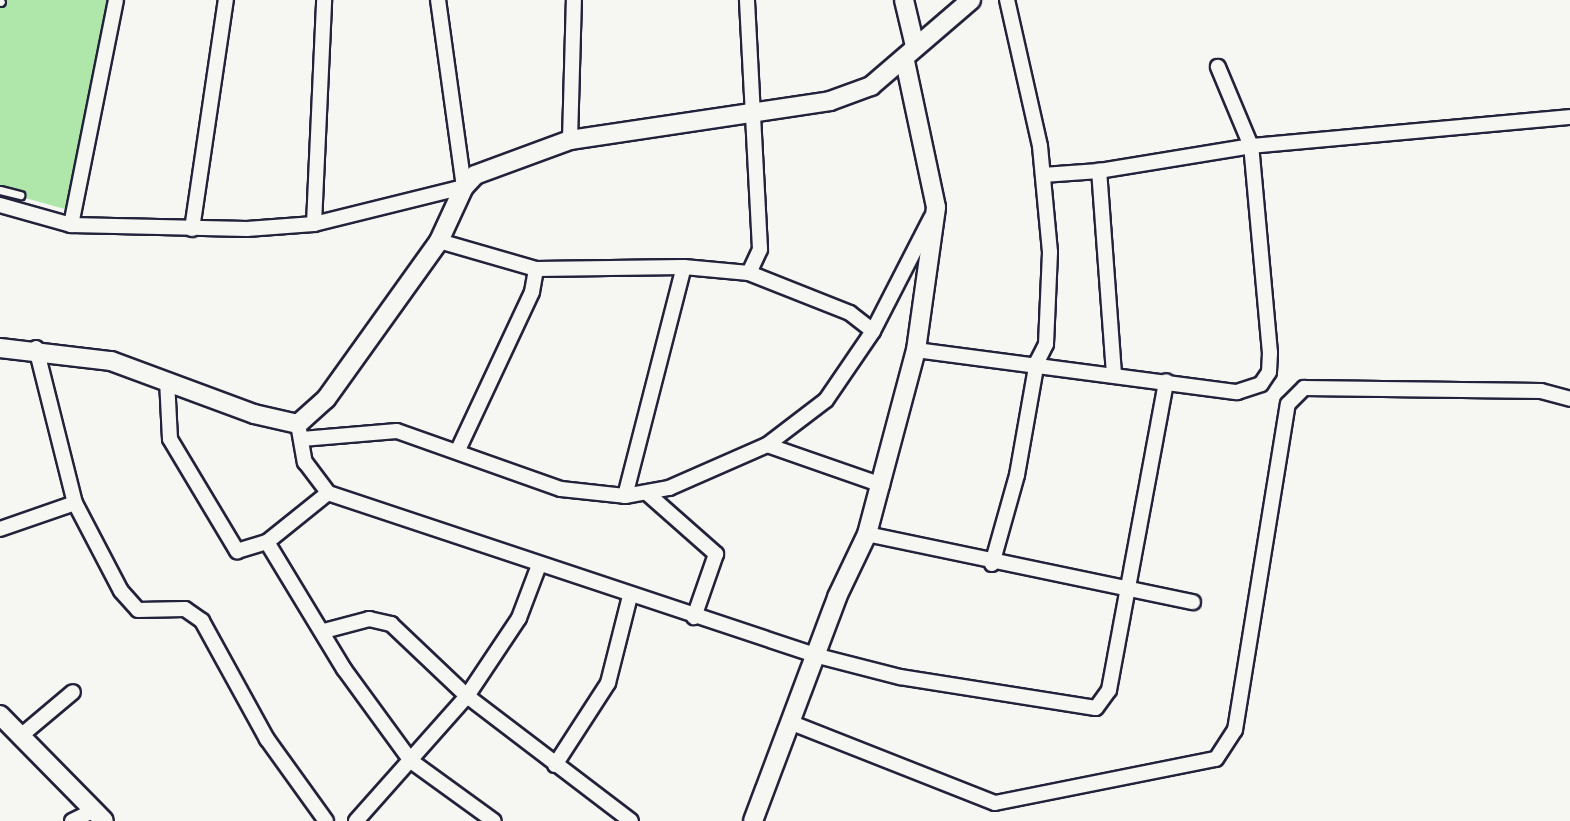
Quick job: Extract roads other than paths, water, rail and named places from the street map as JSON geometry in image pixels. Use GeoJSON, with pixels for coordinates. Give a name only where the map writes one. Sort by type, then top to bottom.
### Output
{"type":"FeatureCollection","features":[{"type":"Feature","properties":{"kind":"street"},"geometry":{"type":"LineString","coordinates":[[71,225],[116,0]]}},
{"type":"Feature","properties":{"kind":"street"},"geometry":{"type":"LineString","coordinates":[[192,229],[226,0]]}},
{"type":"Feature","properties":{"kind":"street"},"geometry":{"type":"LineString","coordinates":[[314,224],[324,0]]}},
{"type":"Feature","properties":{"kind":"street"},"geometry":{"type":"LineString","coordinates":[[438,0],[464,187],[439,241],[300,432],[305,462],[328,493],[630,596],[818,656],[900,677],[1096,708],[1109,690],[1166,381]]}},
{"type":"Feature","properties":{"kind":"street"},"geometry":{"type":"LineString","coordinates":[[570,140],[574,0]]}},
{"type":"Feature","properties":{"kind":"street"},"geometry":{"type":"LineString","coordinates":[[747,0],[760,249],[749,273]]}},
{"type":"Feature","properties":{"kind":"street"},"geometry":{"type":"LineString","coordinates":[[753,821],[818,656],[837,597],[867,534],[916,350],[936,207],[904,0]]}},
{"type":"Feature","properties":{"kind":"street"},"geometry":{"type":"LineString","coordinates":[[0,205],[71,225],[192,229],[314,224],[464,187],[488,169],[570,140],[830,101],[871,86],[971,0]]}},
{"type":"Feature","properties":{"kind":"street"},"geometry":{"type":"LineString","coordinates":[[992,564],[1017,475],[1037,362],[1046,344],[1049,282],[1043,175],[1007,0]]}},
{"type":"Feature","properties":{"kind":"street"},"geometry":{"type":"LineString","coordinates":[[916,350],[1037,362],[1252,391],[1269,372],[1251,146],[1218,67]]}},
{"type":"Feature","properties":{"kind":"street"},"geometry":{"type":"LineString","coordinates":[[1043,175],[1099,171],[1251,146],[1570,117]]}},
{"type":"Feature","properties":{"kind":"street"},"geometry":{"type":"LineString","coordinates":[[1099,171],[1114,374]]}},
{"type":"Feature","properties":{"kind":"street"},"geometry":{"type":"LineString","coordinates":[[0,348],[36,348],[111,361],[300,432],[397,431],[458,450],[561,489],[625,496],[648,494],[767,445],[826,400],[873,331],[936,207]]}},
{"type":"Feature","properties":{"kind":"street"},"geometry":{"type":"LineString","coordinates":[[439,241],[536,269],[684,267],[749,273],[850,313],[873,331]]}},
{"type":"Feature","properties":{"kind":"street"},"geometry":{"type":"LineString","coordinates":[[625,496],[684,267]]}},
{"type":"Feature","properties":{"kind":"street"},"geometry":{"type":"LineString","coordinates":[[458,450],[532,292],[536,269]]}},
{"type":"Feature","properties":{"kind":"street"},"geometry":{"type":"LineString","coordinates":[[36,348],[75,503],[128,603],[138,610],[185,609],[202,621],[267,739],[326,821]]}},
{"type":"Feature","properties":{"kind":"street"},"geometry":{"type":"LineString","coordinates":[[167,380],[170,439],[229,545],[247,551],[267,542],[328,493]]}},
{"type":"Feature","properties":{"kind":"street"},"geometry":{"type":"LineString","coordinates":[[792,723],[995,803],[1216,759],[1235,730],[1288,404],[1304,388],[1541,391],[1570,399]]}},
{"type":"Feature","properties":{"kind":"street"},"geometry":{"type":"LineString","coordinates":[[767,445],[882,485]]}},
{"type":"Feature","properties":{"kind":"street"},"geometry":{"type":"LineString","coordinates":[[648,494],[716,554],[694,617]]}},
{"type":"Feature","properties":{"kind":"street"},"geometry":{"type":"LineString","coordinates":[[0,531],[75,503]]}},
{"type":"Feature","properties":{"kind":"street"},"geometry":{"type":"LineString","coordinates":[[867,534],[992,564],[1193,602]]}},
{"type":"Feature","properties":{"kind":"street"},"geometry":{"type":"LineString","coordinates":[[267,542],[324,631],[344,669],[411,761],[494,821]]}},
{"type":"Feature","properties":{"kind":"street"},"geometry":{"type":"LineString","coordinates":[[356,821],[467,696],[519,618],[539,565]]}},
{"type":"Feature","properties":{"kind":"street"},"geometry":{"type":"LineString","coordinates":[[555,765],[608,683],[630,596]]}},
{"type":"Feature","properties":{"kind":"street"},"geometry":{"type":"LineString","coordinates":[[324,631],[369,619],[391,624],[467,696],[631,821]]}},
{"type":"Feature","properties":{"kind":"street"},"geometry":{"type":"LineString","coordinates":[[23,734],[73,692]]}},
{"type":"Feature","properties":{"kind":"street"},"geometry":{"type":"LineString","coordinates":[[0,715],[23,734],[100,816]]}},
{"type":"Feature","properties":{"kind":"street"},"geometry":{"type":"LineString","coordinates":[[72,821],[100,816]]}},
{"type":"Feature","properties":{"kind":"lane"},"geometry":{"type":"LineString","coordinates":[[0,190],[20,195]]}}]}
